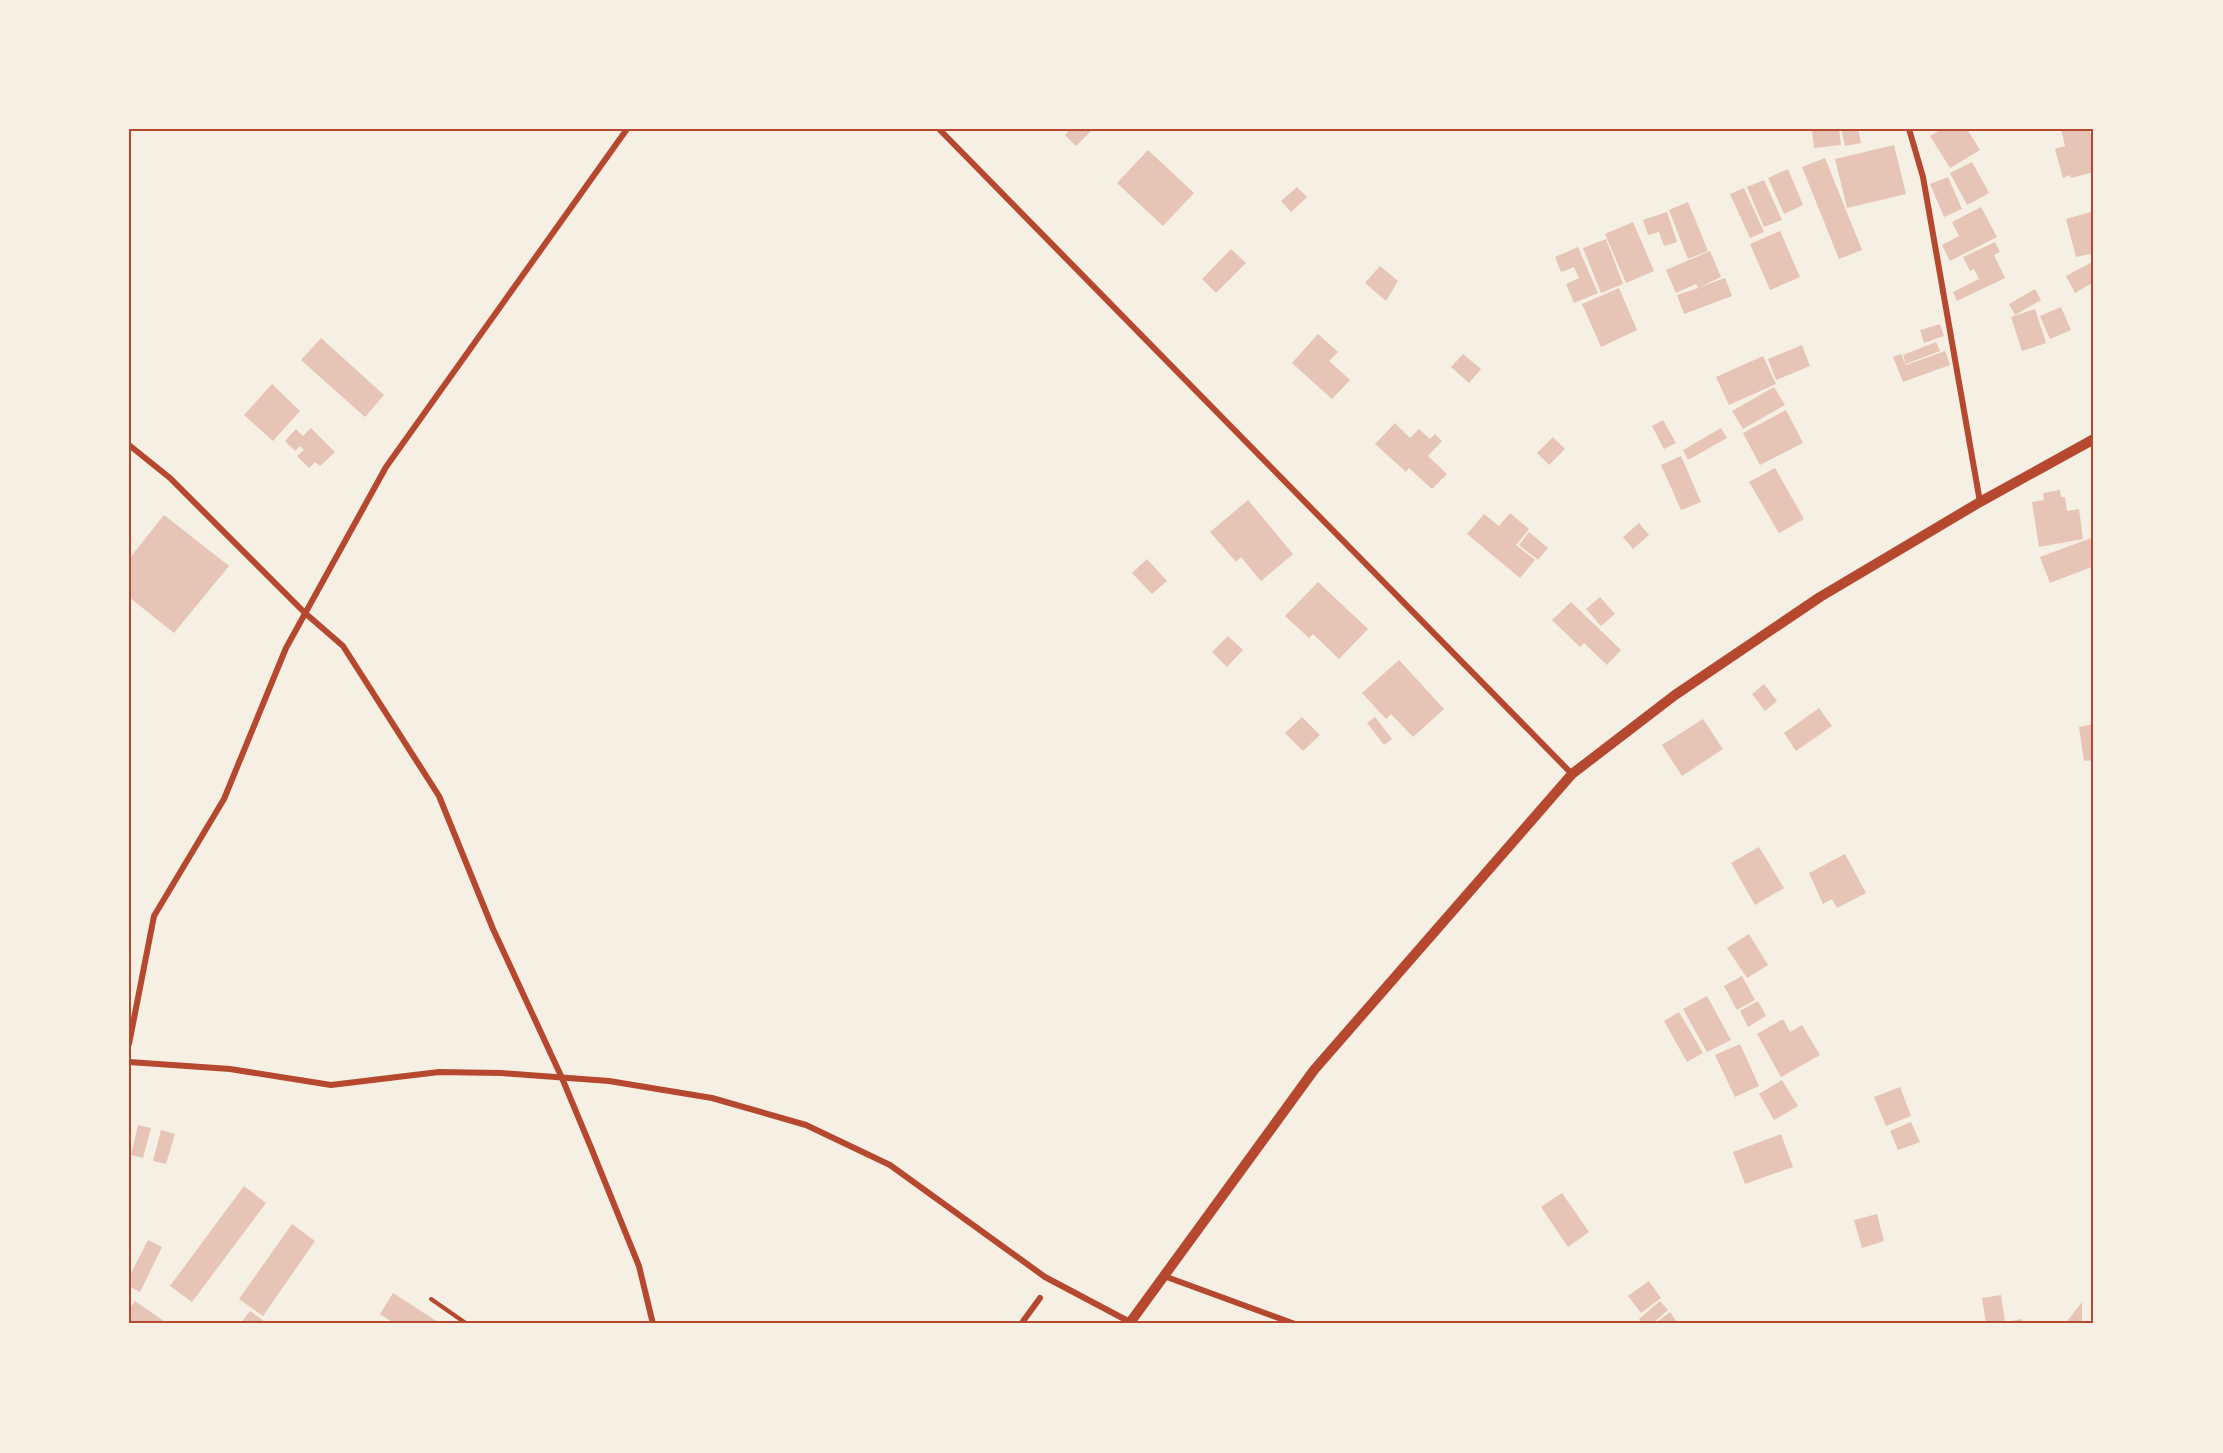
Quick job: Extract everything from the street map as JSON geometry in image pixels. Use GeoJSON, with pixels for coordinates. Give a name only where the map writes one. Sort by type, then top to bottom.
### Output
{"type":"FeatureCollection","features":[{"type":"Feature","properties":{"kind":"street"},"geometry":{"type":"LineString","coordinates":[[129,1044],[154,916],[224,799],[286,648],[305,613],[386,467],[627,129]]}},
{"type":"Feature","properties":{"kind":"street"},"geometry":{"type":"LineString","coordinates":[[939,129],[1572,774]]}},
{"type":"Feature","properties":{"kind":"street"},"geometry":{"type":"LineString","coordinates":[[1910,129],[1929,212],[1980,502]]}},
{"type":"Feature","properties":{"kind":"street"},"geometry":{"type":"LineString","coordinates":[[129,1062],[230,1069],[331,1085],[440,1072],[470,1071],[657,1087],[712,1098],[806,1125],[890,1165],[1046,1277],[1130,1323],[1314,1070],[1572,774],[1675,695],[1801,610],[1980,502],[2094,439]]}},
{"type":"Feature","properties":{"kind":"street"},"geometry":{"type":"LineString","coordinates":[[129,445],[170,478],[305,613],[343,646],[439,796],[493,929],[562,1078],[639,1266],[653,1324]]}},
{"type":"Feature","properties":{"kind":"street"},"geometry":{"type":"LineString","coordinates":[[1163,1276],[1295,1324]]}},
{"type":"Feature","properties":{"kind":"street"},"geometry":{"type":"LineString","coordinates":[[1021,1324],[1040,1298]]}},
{"type":"Feature","properties":{"kind":"path"},"geometry":{"type":"LineString","coordinates":[[431,1299],[467,1324]]}},
{"type":"Feature","properties":{"kind":"building"},"geometry":{"type":"Polygon","coordinates":[[[1065,129],[1093,129],[1076,146],[1065,135],[1068,132],[1065,129]]]}},
{"type":"Feature","properties":{"kind":"building"},"geometry":{"type":"Polygon","coordinates":[[[1812,129],[1839,129],[1841,145],[1814,148],[1812,129]]]}},
{"type":"Feature","properties":{"kind":"building"},"geometry":{"type":"Polygon","coordinates":[[[1841,129],[1858,129],[1861,143],[1845,146],[1841,129]]]}},
{"type":"Feature","properties":{"kind":"building"},"geometry":{"type":"Polygon","coordinates":[[[1942,129],[1967,129],[1980,150],[1950,168],[1930,136],[1942,129]]]}},
{"type":"Feature","properties":{"kind":"building"},"geometry":{"type":"Polygon","coordinates":[[[2061,129],[2089,129],[2094,147],[2094,172],[2063,178],[2055,149],[2065,146],[2061,129]]]}},
{"type":"Feature","properties":{"kind":"building"},"geometry":{"type":"Polygon","coordinates":[[[1894,145],[1906,194],[1847,208],[1835,159],[1894,145]]]}},
{"type":"Feature","properties":{"kind":"building"},"geometry":{"type":"Polygon","coordinates":[[[1148,150],[1194,193],[1163,226],[1117,183],[1148,150]]]}},
{"type":"Feature","properties":{"kind":"building"},"geometry":{"type":"Polygon","coordinates":[[[1825,158],[1862,250],[1839,259],[1802,167],[1825,158]]]}},
{"type":"Feature","properties":{"kind":"building"},"geometry":{"type":"Polygon","coordinates":[[[1972,162],[1989,193],[1967,205],[1950,173],[1972,162]]]}},
{"type":"Feature","properties":{"kind":"building"},"geometry":{"type":"Polygon","coordinates":[[[1788,169],[1803,205],[1784,214],[1768,178],[1788,169]]]}},
{"type":"Feature","properties":{"kind":"building"},"geometry":{"type":"Polygon","coordinates":[[[1948,177],[1962,209],[1944,217],[1930,184],[1948,177]]]}},
{"type":"Feature","properties":{"kind":"building"},"geometry":{"type":"Polygon","coordinates":[[[1764,180],[1782,220],[1764,227],[1747,187],[1764,180]]]}},
{"type":"Feature","properties":{"kind":"building"},"geometry":{"type":"Polygon","coordinates":[[[1297,187],[1307,197],[1291,212],[1281,201],[1297,187]]]}},
{"type":"Feature","properties":{"kind":"building"},"geometry":{"type":"Polygon","coordinates":[[[1744,188],[1764,232],[1750,238],[1730,194],[1744,188]]]}},
{"type":"Feature","properties":{"kind":"building"},"geometry":{"type":"Polygon","coordinates":[[[1688,202],[1708,251],[1688,259],[1669,210],[1688,202]]]}},
{"type":"Feature","properties":{"kind":"building"},"geometry":{"type":"Polygon","coordinates":[[[1981,207],[1997,237],[1950,261],[1942,245],[1959,236],[1952,222],[1981,207]]]}},
{"type":"Feature","properties":{"kind":"building"},"geometry":{"type":"Polygon","coordinates":[[[2094,211],[2094,253],[2076,257],[2066,219],[2094,211]]]}},
{"type":"Feature","properties":{"kind":"building"},"geometry":{"type":"Polygon","coordinates":[[[1667,212],[1677,242],[1664,246],[1659,232],[1648,235],[1643,220],[1667,212]]]}},
{"type":"Feature","properties":{"kind":"building"},"geometry":{"type":"Polygon","coordinates":[[[1633,222],[1654,271],[1626,283],[1605,234],[1633,222]]]}},
{"type":"Feature","properties":{"kind":"building"},"geometry":{"type":"Polygon","coordinates":[[[1780,231],[1800,277],[1770,290],[1750,244],[1780,231]]]}},
{"type":"Feature","properties":{"kind":"building"},"geometry":{"type":"Polygon","coordinates":[[[1606,239],[1623,284],[1601,293],[1583,248],[1606,239]]]}},
{"type":"Feature","properties":{"kind":"building"},"geometry":{"type":"Polygon","coordinates":[[[1995,242],[2000,252],[1994,255],[2005,278],[1957,301],[1953,292],[1979,279],[1974,269],[1970,271],[1963,257],[1995,242]]]}},
{"type":"Feature","properties":{"kind":"building"},"geometry":{"type":"Polygon","coordinates":[[[1578,247],[1598,293],[1574,303],[1566,284],[1579,278],[1574,267],[1561,272],[1555,257],[1578,247]]]}},
{"type":"Feature","properties":{"kind":"building"},"geometry":{"type":"Polygon","coordinates":[[[1231,249],[1246,263],[1216,293],[1202,279],[1231,249]]]}},
{"type":"Feature","properties":{"kind":"building"},"geometry":{"type":"Polygon","coordinates":[[[1710,251],[1721,277],[1700,287],[1725,278],[1732,296],[1684,314],[1677,295],[1698,288],[1696,284],[1676,293],[1666,270],[1710,251]]]}},
{"type":"Feature","properties":{"kind":"building"},"geometry":{"type":"Polygon","coordinates":[[[2094,261],[2094,282],[2075,293],[2066,276],[2094,261]]]}},
{"type":"Feature","properties":{"kind":"building"},"geometry":{"type":"Polygon","coordinates":[[[1380,266],[1398,281],[1386,301],[1365,283],[1380,266]]]}},
{"type":"Feature","properties":{"kind":"building"},"geometry":{"type":"Polygon","coordinates":[[[1619,288],[1637,330],[1601,347],[1582,304],[1619,288]]]}},
{"type":"Feature","properties":{"kind":"building"},"geometry":{"type":"Polygon","coordinates":[[[2035,289],[2041,300],[2015,315],[2009,304],[2035,289]]]}},
{"type":"Feature","properties":{"kind":"building"},"geometry":{"type":"Polygon","coordinates":[[[2061,307],[2071,330],[2050,339],[2040,316],[2061,307]]]}},
{"type":"Feature","properties":{"kind":"building"},"geometry":{"type":"Polygon","coordinates":[[[2035,309],[2046,343],[2022,351],[2011,317],[2035,309]]]}},
{"type":"Feature","properties":{"kind":"building"},"geometry":{"type":"Polygon","coordinates":[[[1940,324],[1944,336],[1924,343],[1920,330],[1940,324]]]}},
{"type":"Feature","properties":{"kind":"building"},"geometry":{"type":"Polygon","coordinates":[[[1318,334],[1338,352],[1329,361],[1350,380],[1332,399],[1292,363],[1318,334]]]}},
{"type":"Feature","properties":{"kind":"building"},"geometry":{"type":"Polygon","coordinates":[[[321,338],[384,395],[365,417],[301,360],[321,338]]]}},
{"type":"Feature","properties":{"kind":"building"},"geometry":{"type":"Polygon","coordinates":[[[1936,342],[1940,351],[1906,364],[1903,355],[1936,342]]]}},
{"type":"Feature","properties":{"kind":"building"},"geometry":{"type":"Polygon","coordinates":[[[1802,345],[1810,366],[1776,380],[1768,359],[1802,345]]]}},
{"type":"Feature","properties":{"kind":"building"},"geometry":{"type":"Polygon","coordinates":[[[1945,351],[1950,365],[1903,382],[1893,357],[1901,354],[1906,365],[1945,351]]]}},
{"type":"Feature","properties":{"kind":"building"},"geometry":{"type":"Polygon","coordinates":[[[1463,354],[1481,369],[1469,383],[1451,367],[1463,354]]]}},
{"type":"Feature","properties":{"kind":"building"},"geometry":{"type":"Polygon","coordinates":[[[1763,356],[1776,384],[1729,405],[1716,377],[1763,356]]]}},
{"type":"Feature","properties":{"kind":"building"},"geometry":{"type":"Polygon","coordinates":[[[272,384],[300,411],[273,441],[244,415],[272,384]]]}},
{"type":"Feature","properties":{"kind":"building"},"geometry":{"type":"Polygon","coordinates":[[[1774,387],[1785,405],[1743,429],[1732,411],[1774,387]]]}},
{"type":"Feature","properties":{"kind":"building"},"geometry":{"type":"Polygon","coordinates":[[[1786,410],[1803,443],[1760,465],[1743,433],[1786,410]]]}},
{"type":"Feature","properties":{"kind":"building"},"geometry":{"type":"Polygon","coordinates":[[[1663,420],[1676,443],[1664,449],[1652,426],[1663,420]]]}},
{"type":"Feature","properties":{"kind":"building"},"geometry":{"type":"Polygon","coordinates":[[[1395,423],[1410,438],[1419,429],[1430,439],[1435,434],[1442,441],[1428,456],[1447,474],[1432,489],[1409,468],[1406,472],[1375,444],[1395,423]]]}},
{"type":"Feature","properties":{"kind":"building"},"geometry":{"type":"Polygon","coordinates":[[[311,428],[335,452],[320,466],[315,462],[309,468],[297,456],[304,450],[300,446],[295,451],[285,441],[296,429],[303,436],[311,428]]]}},
{"type":"Feature","properties":{"kind":"building"},"geometry":{"type":"Polygon","coordinates":[[[1721,428],[1727,438],[1688,460],[1683,450],[1721,428]]]}},
{"type":"Feature","properties":{"kind":"building"},"geometry":{"type":"Polygon","coordinates":[[[1553,437],[1565,449],[1549,465],[1537,453],[1553,437]]]}},
{"type":"Feature","properties":{"kind":"building"},"geometry":{"type":"Polygon","coordinates":[[[1681,456],[1701,502],[1681,510],[1661,465],[1681,456]]]}},
{"type":"Feature","properties":{"kind":"building"},"geometry":{"type":"Polygon","coordinates":[[[1775,468],[1804,519],[1779,533],[1749,482],[1775,468]]]}},
{"type":"Feature","properties":{"kind":"building"},"geometry":{"type":"Polygon","coordinates":[[[2060,490],[2061,497],[2065,497],[2067,511],[2079,509],[2083,539],[2039,547],[2032,502],[2044,500],[2043,493],[2060,490]]]}},
{"type":"Feature","properties":{"kind":"building"},"geometry":{"type":"Polygon","coordinates":[[[1248,500],[1293,554],[1261,581],[1241,557],[1236,562],[1210,532],[1248,500]]]}},
{"type":"Feature","properties":{"kind":"building"},"geometry":{"type":"Polygon","coordinates":[[[1510,513],[1529,529],[1516,545],[1535,560],[1520,578],[1467,534],[1484,514],[1499,526],[1510,513]]]}},
{"type":"Feature","properties":{"kind":"building"},"geometry":{"type":"Polygon","coordinates":[[[164,515],[229,566],[174,633],[129,597],[129,559],[164,515]]]}},
{"type":"Feature","properties":{"kind":"building"},"geometry":{"type":"Polygon","coordinates":[[[1639,523],[1649,535],[1633,549],[1623,537],[1639,523]]]}},
{"type":"Feature","properties":{"kind":"building"},"geometry":{"type":"Polygon","coordinates":[[[1529,532],[1548,548],[1538,560],[1519,545],[1529,532]]]}},
{"type":"Feature","properties":{"kind":"building"},"geometry":{"type":"Polygon","coordinates":[[[2094,537],[2094,566],[2050,583],[2040,557],[2094,537]]]}},
{"type":"Feature","properties":{"kind":"building"},"geometry":{"type":"Polygon","coordinates":[[[1147,559],[1167,581],[1152,594],[1132,573],[1147,559]]]}},
{"type":"Feature","properties":{"kind":"building"},"geometry":{"type":"Polygon","coordinates":[[[1318,582],[1368,629],[1339,659],[1313,634],[1309,638],[1285,616],[1318,582]]]}},
{"type":"Feature","properties":{"kind":"building"},"geometry":{"type":"Polygon","coordinates":[[[1600,597],[1615,614],[1601,626],[1586,609],[1600,597]]]}},
{"type":"Feature","properties":{"kind":"building"},"geometry":{"type":"Polygon","coordinates":[[[1571,602],[1621,650],[1607,665],[1584,643],[1580,647],[1552,620],[1571,602]]]}},
{"type":"Feature","properties":{"kind":"building"},"geometry":{"type":"Polygon","coordinates":[[[1228,636],[1243,650],[1227,667],[1212,652],[1228,636]]]}},
{"type":"Feature","properties":{"kind":"building"},"geometry":{"type":"Polygon","coordinates":[[[1399,660],[1444,709],[1413,737],[1391,714],[1386,719],[1362,693],[1399,660]]]}},
{"type":"Feature","properties":{"kind":"building"},"geometry":{"type":"Polygon","coordinates":[[[1764,684],[1777,701],[1765,711],[1752,694],[1764,684]]]}},
{"type":"Feature","properties":{"kind":"building"},"geometry":{"type":"Polygon","coordinates":[[[1819,708],[1832,726],[1796,751],[1784,733],[1819,708]]]}},
{"type":"Feature","properties":{"kind":"building"},"geometry":{"type":"Polygon","coordinates":[[[1302,717],[1320,735],[1303,751],[1285,733],[1302,717]]]}},
{"type":"Feature","properties":{"kind":"building"},"geometry":{"type":"Polygon","coordinates":[[[1375,717],[1392,739],[1384,745],[1367,723],[1375,717]]]}},
{"type":"Feature","properties":{"kind":"building"},"geometry":{"type":"Polygon","coordinates":[[[1703,719],[1723,749],[1682,776],[1662,745],[1703,719]]]}},
{"type":"Feature","properties":{"kind":"building"},"geometry":{"type":"Polygon","coordinates":[[[2094,724],[2094,760],[2084,761],[2079,727],[2094,724]]]}},
{"type":"Feature","properties":{"kind":"building"},"geometry":{"type":"Polygon","coordinates":[[[1759,847],[1784,888],[1755,905],[1731,863],[1759,847]]]}},
{"type":"Feature","properties":{"kind":"building"},"geometry":{"type":"Polygon","coordinates":[[[1845,854],[1866,893],[1837,908],[1832,899],[1823,904],[1809,873],[1845,854]]]}},
{"type":"Feature","properties":{"kind":"building"},"geometry":{"type":"Polygon","coordinates":[[[1749,934],[1768,965],[1747,978],[1727,948],[1749,934]]]}},
{"type":"Feature","properties":{"kind":"building"},"geometry":{"type":"Polygon","coordinates":[[[1742,976],[1755,1000],[1737,1010],[1724,986],[1742,976]]]}},
{"type":"Feature","properties":{"kind":"building"},"geometry":{"type":"Polygon","coordinates":[[[1707,996],[1731,1040],[1707,1052],[1683,1009],[1707,996]]]}},
{"type":"Feature","properties":{"kind":"building"},"geometry":{"type":"Polygon","coordinates":[[[1758,1001],[1766,1016],[1748,1027],[1740,1011],[1758,1001]]]}},
{"type":"Feature","properties":{"kind":"building"},"geometry":{"type":"Polygon","coordinates":[[[1679,1012],[1703,1053],[1687,1062],[1664,1021],[1679,1012]]]}},
{"type":"Feature","properties":{"kind":"building"},"geometry":{"type":"Polygon","coordinates":[[[1783,1019],[1790,1032],[1802,1025],[1820,1055],[1781,1077],[1757,1034],[1783,1019]]]}},
{"type":"Feature","properties":{"kind":"building"},"geometry":{"type":"Polygon","coordinates":[[[1740,1044],[1759,1086],[1735,1097],[1715,1055],[1740,1044]]]}},
{"type":"Feature","properties":{"kind":"building"},"geometry":{"type":"Polygon","coordinates":[[[1782,1080],[1798,1106],[1774,1120],[1759,1094],[1782,1080]]]}},
{"type":"Feature","properties":{"kind":"building"},"geometry":{"type":"Polygon","coordinates":[[[1900,1087],[1911,1116],[1886,1126],[1874,1097],[1900,1087]]]}},
{"type":"Feature","properties":{"kind":"building"},"geometry":{"type":"Polygon","coordinates":[[[1911,1122],[1920,1142],[1898,1150],[1890,1131],[1911,1122]]]}},
{"type":"Feature","properties":{"kind":"building"},"geometry":{"type":"Polygon","coordinates":[[[138,1125],[151,1128],[143,1158],[131,1155],[138,1125]]]}},
{"type":"Feature","properties":{"kind":"building"},"geometry":{"type":"Polygon","coordinates":[[[161,1130],[175,1134],[166,1164],[153,1161],[161,1130]]]}},
{"type":"Feature","properties":{"kind":"building"},"geometry":{"type":"Polygon","coordinates":[[[1781,1134],[1793,1167],[1745,1184],[1733,1152],[1781,1134]]]}},
{"type":"Feature","properties":{"kind":"building"},"geometry":{"type":"Polygon","coordinates":[[[244,1186],[266,1203],[192,1302],[170,1286],[244,1186]]]}},
{"type":"Feature","properties":{"kind":"building"},"geometry":{"type":"Polygon","coordinates":[[[1562,1193],[1589,1232],[1568,1247],[1541,1207],[1562,1193]]]}},
{"type":"Feature","properties":{"kind":"building"},"geometry":{"type":"Polygon","coordinates":[[[1877,1214],[1884,1241],[1862,1248],[1854,1220],[1877,1214]]]}},
{"type":"Feature","properties":{"kind":"building"},"geometry":{"type":"Polygon","coordinates":[[[292,1224],[315,1241],[263,1316],[239,1299],[292,1224]]]}},
{"type":"Feature","properties":{"kind":"building"},"geometry":{"type":"Polygon","coordinates":[[[148,1240],[162,1247],[140,1292],[129,1286],[129,1277],[148,1240]]]}},
{"type":"Feature","properties":{"kind":"building"},"geometry":{"type":"Polygon","coordinates":[[[1649,1281],[1661,1298],[1641,1313],[1628,1296],[1649,1281]]]}},
{"type":"Feature","properties":{"kind":"building"},"geometry":{"type":"Polygon","coordinates":[[[393,1293],[441,1324],[395,1324],[380,1314],[393,1293]]]}},
{"type":"Feature","properties":{"kind":"building"},"geometry":{"type":"Polygon","coordinates":[[[2001,1295],[2005,1322],[2022,1319],[2023,1324],[1986,1324],[1982,1298],[2001,1295]]]}},
{"type":"Feature","properties":{"kind":"building"},"geometry":{"type":"Polygon","coordinates":[[[135,1301],[168,1324],[129,1324],[129,1309],[135,1301]]]}},
{"type":"Feature","properties":{"kind":"building"},"geometry":{"type":"Polygon","coordinates":[[[1660,1301],[1668,1310],[1652,1324],[1644,1324],[1639,1319],[1660,1301]]]}},
{"type":"Feature","properties":{"kind":"building"},"geometry":{"type":"Polygon","coordinates":[[[2082,1302],[2082,1324],[2065,1324],[2082,1302]]]}},
{"type":"Feature","properties":{"kind":"building"},"geometry":{"type":"Polygon","coordinates":[[[250,1311],[268,1324],[240,1324],[250,1311]]]}},
{"type":"Feature","properties":{"kind":"building"},"geometry":{"type":"Polygon","coordinates":[[[1670,1312],[1677,1322],[1654,1324],[1670,1312]]]}}]}
